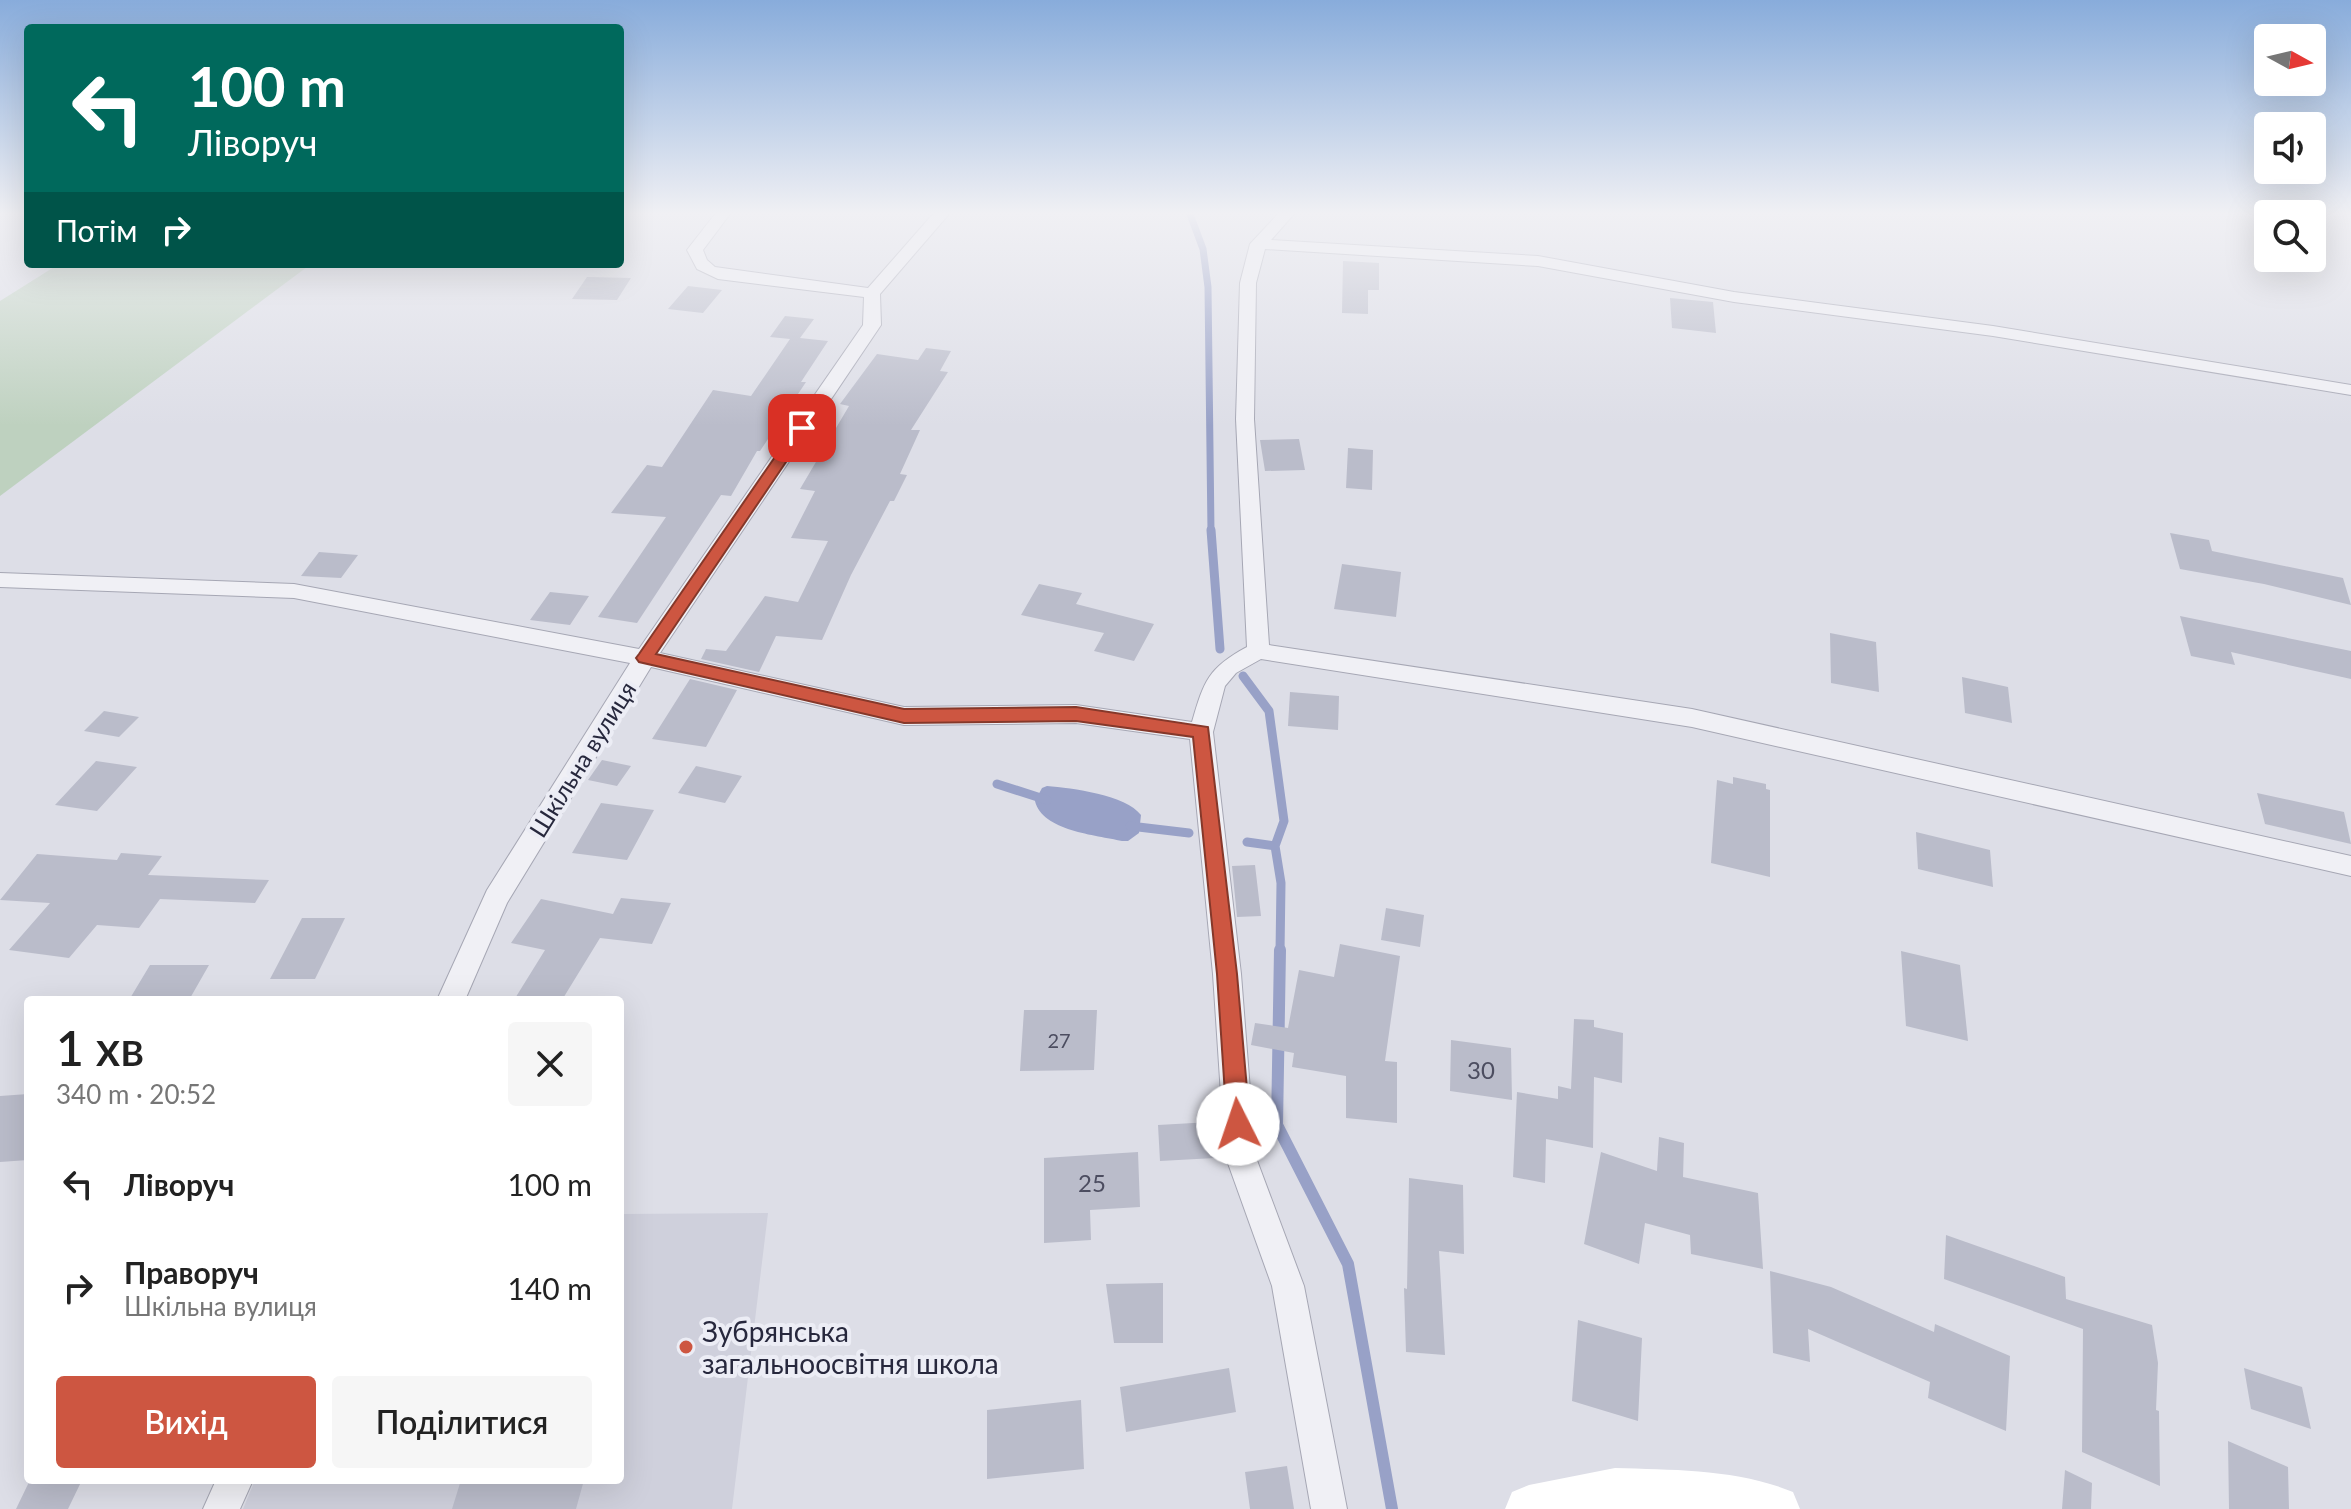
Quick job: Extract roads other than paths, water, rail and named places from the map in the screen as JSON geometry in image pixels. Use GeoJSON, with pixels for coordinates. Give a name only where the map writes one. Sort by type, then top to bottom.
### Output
{"type":"FeatureCollection","features":[{"type":"Feature","properties":{"kind":"main road"},"geometry":{"type":"LineString","coordinates":[[1529,1509],[1615,1492],[1702,1494],[1776,1509]]}},
{"type":"Feature","properties":{"kind":"street"},"geometry":{"type":"LineString","coordinates":[[802,284],[872,293],[880,284]]}},
{"type":"Feature","properties":{"kind":"street"},"geometry":{"type":"LineString","coordinates":[[1248,284],[1245,419],[1258,651]]}},
{"type":"Feature","properties":{"kind":"street"},"geometry":{"type":"LineString","coordinates":[[1666,284],[1734,297],[1993,331],[2351,390]]}},
{"type":"Feature","properties":{"kind":"street","name":"Шкільна вулиця"},"geometry":{"type":"LineString","coordinates":[[453,996],[496,898],[645,658],[872,325],[872,293]]}},
{"type":"Feature","properties":{"kind":"street"},"geometry":{"type":"LineString","coordinates":[[0,580],[294,591],[645,658],[904,716],[1076,714],[1201,732]]}},
{"type":"Feature","properties":{"kind":"street"},"geometry":{"type":"LineString","coordinates":[[1329,1509],[1288,1286],[1240,1155],[1227,974],[1201,732],[1214,684],[1228,667],[1258,651],[1692,718],[2351,866]]}},
{"type":"Feature","properties":{"kind":"street"},"geometry":{"type":"LineString","coordinates":[[221,1509],[233,1484]]}},
{"type":"Feature","properties":{"kind":"water"},"geometry":{"type":"Polygon","coordinates":[[[1047,786],[1098,794],[1124,802],[1141,815],[1139,833],[1128,841],[1122,841],[1059,825],[1040,811],[1035,801],[1042,788],[1047,786]]]}},
{"type":"Feature","properties":{"kind":"waterway"},"geometry":{"type":"LineString","coordinates":[[1208,284],[1211,532]]}},
{"type":"Feature","properties":{"kind":"waterway"},"geometry":{"type":"LineString","coordinates":[[1211,530],[1220,649]]}},
{"type":"Feature","properties":{"kind":"waterway"},"geometry":{"type":"LineString","coordinates":[[1243,676],[1269,711],[1284,821],[1275,846]]}},
{"type":"Feature","properties":{"kind":"waterway"},"geometry":{"type":"LineString","coordinates":[[997,784],[1047,800]]}},
{"type":"Feature","properties":{"kind":"waterway"},"geometry":{"type":"LineString","coordinates":[[1130,826],[1189,833]]}},
{"type":"Feature","properties":{"kind":"waterway"},"geometry":{"type":"LineString","coordinates":[[1247,842],[1275,846]]}},
{"type":"Feature","properties":{"kind":"waterway"},"geometry":{"type":"LineString","coordinates":[[1275,846],[1281,883],[1280,952]]}},
{"type":"Feature","properties":{"kind":"waterway"},"geometry":{"type":"LineString","coordinates":[[1280,950],[1277,1125],[1348,1264],[1392,1509]]}},
{"type":"Feature","properties":{"kind":"place","name":"Зубрянська загальноосвітня школа"},"geometry":{"type":"Point","coordinates":[686,1347]}}]}
